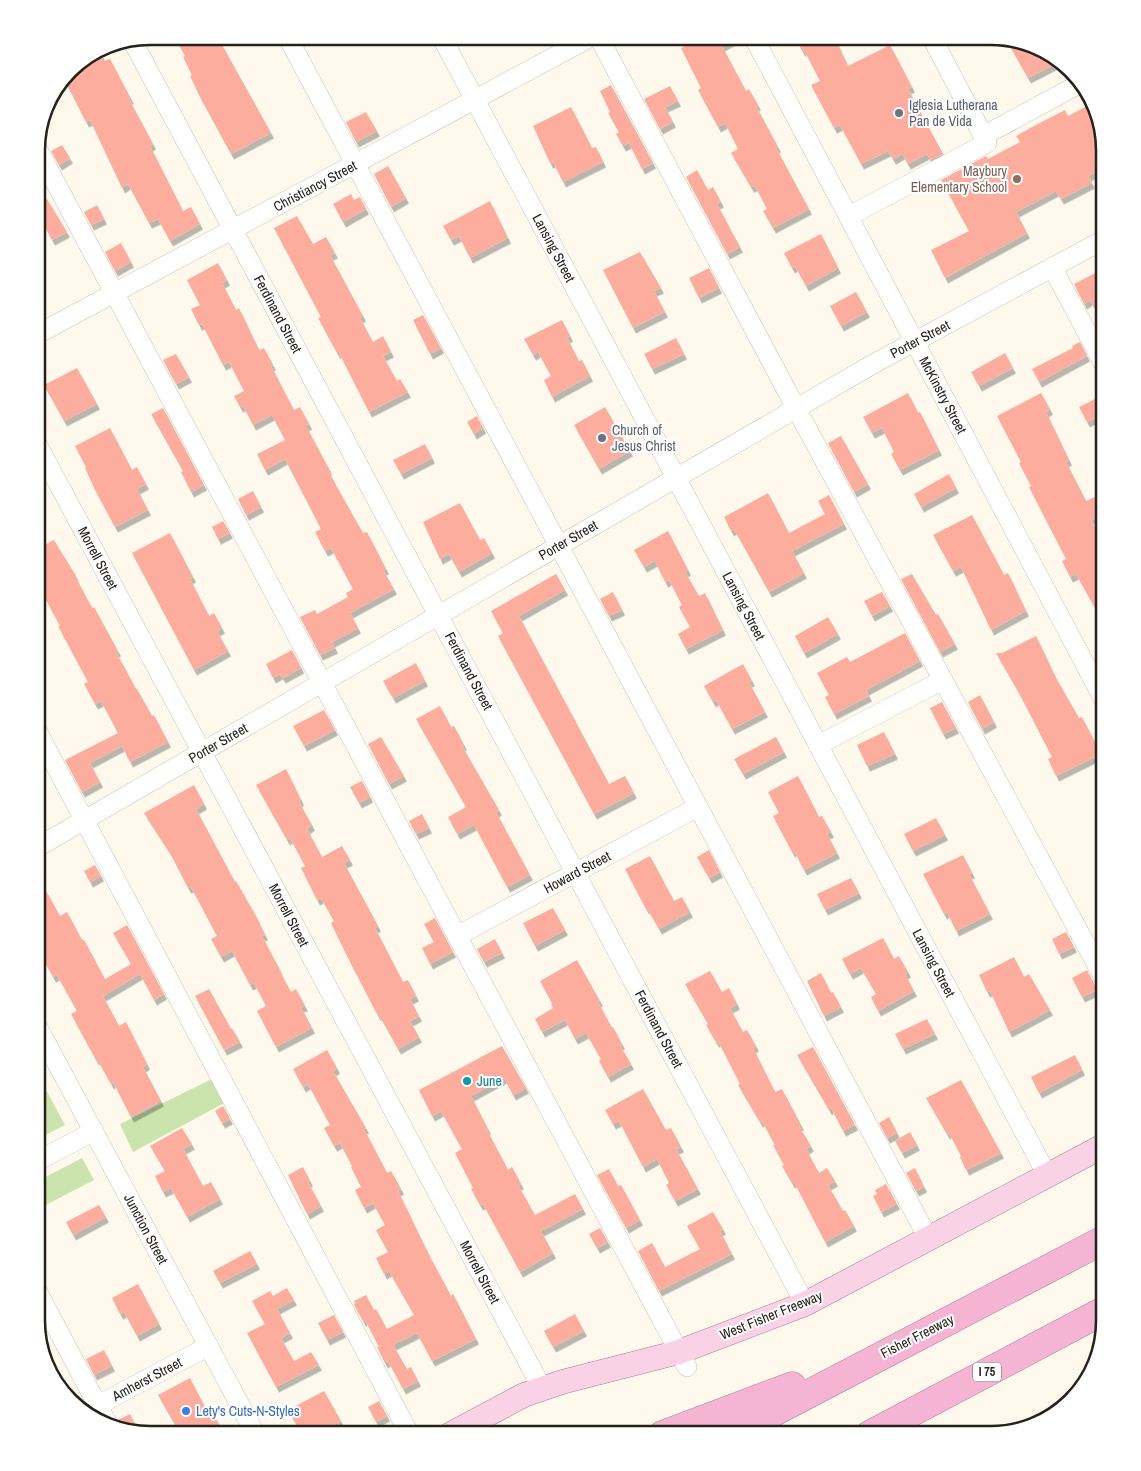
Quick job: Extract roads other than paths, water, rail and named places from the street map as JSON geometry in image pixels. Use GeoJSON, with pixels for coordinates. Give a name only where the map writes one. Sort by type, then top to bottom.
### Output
{"type":"FeatureCollection","features":[{"type":"Feature","properties":{"kind":"highway","name":"Fisher Freeway"},"geometry":{"type":"LineString","coordinates":[[747,1426],[1096,1244]]}},
{"type":"Feature","properties":{"kind":"highway","name":"I 75"},"geometry":{"type":"LineString","coordinates":[[886,1426],[1096,1315]]}},
{"type":"Feature","properties":{"kind":"highway"},"geometry":{"type":"LineString","coordinates":[[686,1426],[901,1345]]}},
{"type":"Feature","properties":{"kind":"main road","name":"West Fisher Freeway"},"geometry":{"type":"LineString","coordinates":[[466,1426],[524,1395],[542,1388],[683,1359],[805,1304],[1096,1149]]}},
{"type":"Feature","properties":{"kind":"street"},"geometry":{"type":"LineString","coordinates":[[292,45],[928,1238]]}},
{"type":"Feature","properties":{"kind":"street","name":"Lansing Street"},"geometry":{"type":"LineString","coordinates":[[446,45],[1047,1175]]}},
{"type":"Feature","properties":{"kind":"street","name":"Christiancy Street"},"geometry":{"type":"LineString","coordinates":[[45,330],[576,45]]}},
{"type":"Feature","properties":{"kind":"street"},"geometry":{"type":"LineString","coordinates":[[603,45],[796,408],[1096,963]]}},
{"type":"Feature","properties":{"kind":"street","name":"McKinstry Street"},"geometry":{"type":"LineString","coordinates":[[758,45],[1096,685]]}},
{"type":"Feature","properties":{"kind":"street"},"geometry":{"type":"LineString","coordinates":[[849,216],[987,143],[936,45]]}},
{"type":"Feature","properties":{"kind":"street","name":"Ferdinand Street"},"geometry":{"type":"LineString","coordinates":[[135,46],[805,1304]]}},
{"type":"Feature","properties":{"kind":"street"},"geometry":{"type":"LineString","coordinates":[[994,130],[1075,87]]}},
{"type":"Feature","properties":{"kind":"street"},"geometry":{"type":"LineString","coordinates":[[45,165],[683,1359]]}},
{"type":"Feature","properties":{"kind":"street","name":"Porter Street"},"geometry":{"type":"LineString","coordinates":[[45,843],[796,408],[1096,244]]}},
{"type":"Feature","properties":{"kind":"street"},"geometry":{"type":"LineString","coordinates":[[1052,267],[1096,349]]}},
{"type":"Feature","properties":{"kind":"street","name":"Morrell Street"},"geometry":{"type":"LineString","coordinates":[[45,459],[542,1388]]}},
{"type":"Feature","properties":{"kind":"street"},"geometry":{"type":"LineString","coordinates":[[818,745],[943,680]]}},
{"type":"Feature","properties":{"kind":"street"},"geometry":{"type":"LineString","coordinates":[[45,746],[405,1426]]}},
{"type":"Feature","properties":{"kind":"street","name":"Howard Street"},"geometry":{"type":"LineString","coordinates":[[457,936],[698,807]]}},
{"type":"Feature","properties":{"kind":"street","name":"Junction Street"},"geometry":{"type":"LineString","coordinates":[[45,1041],[251,1426]]}},
{"type":"Feature","properties":{"kind":"street"},"geometry":{"type":"LineString","coordinates":[[45,1157],[94,1131]]}},
{"type":"Feature","properties":{"kind":"street"},"geometry":{"type":"LineString","coordinates":[[45,1310],[90,1406]]}},
{"type":"Feature","properties":{"kind":"street","name":"Amherst Street"},"geometry":{"type":"LineString","coordinates":[[92,1408],[208,1346]]}},
{"type":"Feature","properties":{"kind":"place","name":"Iglesia Lutherana Pan de Vida"},"geometry":{"type":"Point","coordinates":[899,113]}},
{"type":"Feature","properties":{"kind":"place","name":"Maybury Elementary School"},"geometry":{"type":"Point","coordinates":[1017,179]}},
{"type":"Feature","properties":{"kind":"place","name":"Church of Jesus Christ"},"geometry":{"type":"Point","coordinates":[602,438]}},
{"type":"Feature","properties":{"kind":"place","name":"June"},"geometry":{"type":"Point","coordinates":[467,1081]}},
{"type":"Feature","properties":{"kind":"place","name":"Lety's Cuts-N-Styles"},"geometry":{"type":"Point","coordinates":[186,1411]}}]}
